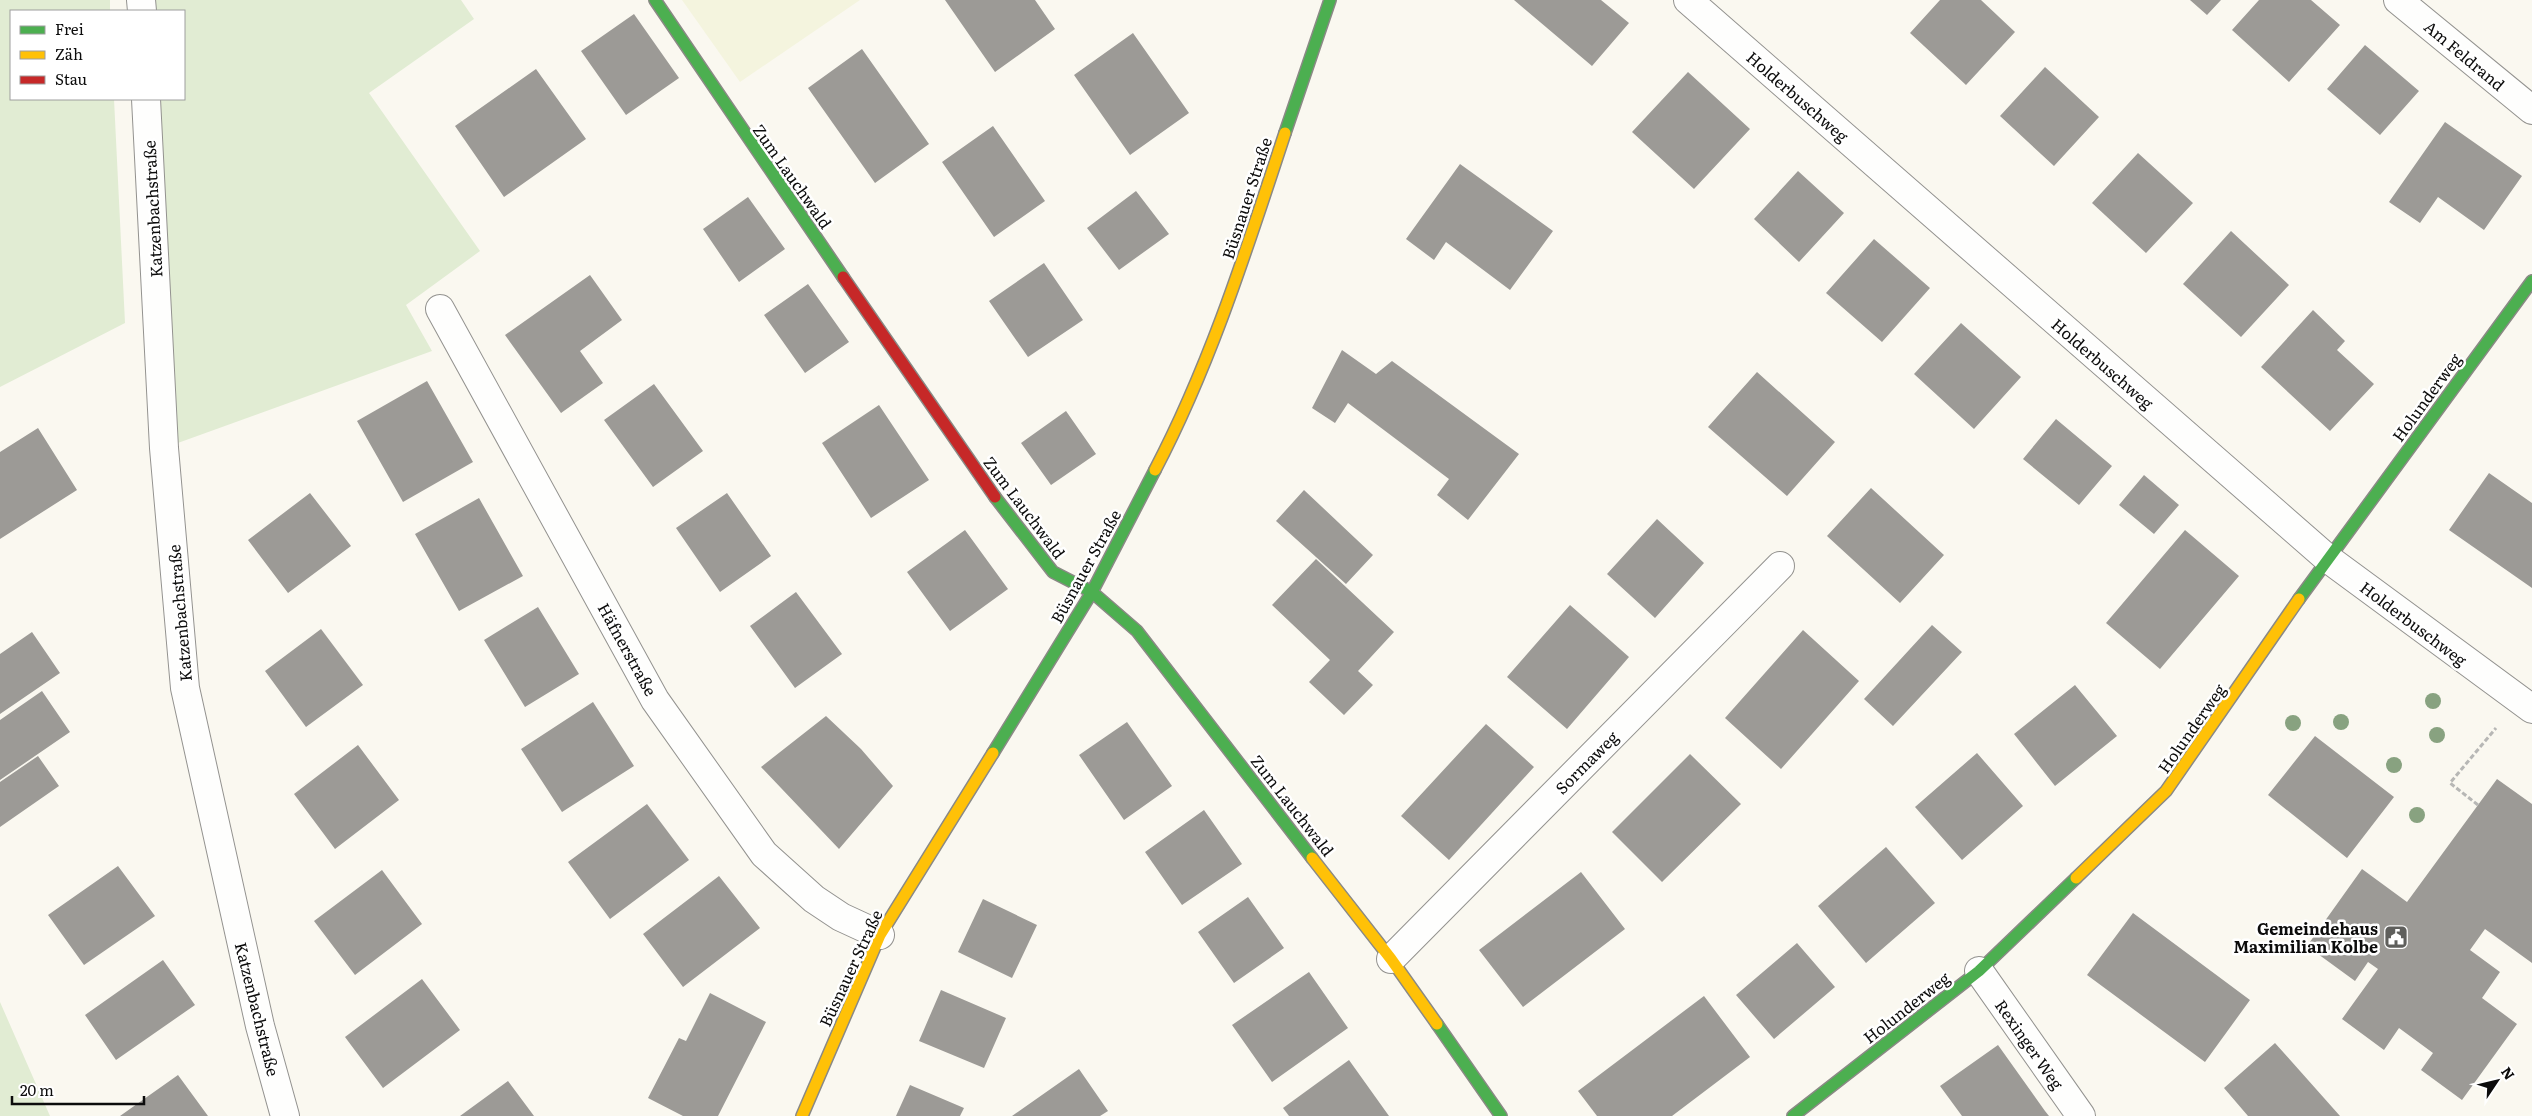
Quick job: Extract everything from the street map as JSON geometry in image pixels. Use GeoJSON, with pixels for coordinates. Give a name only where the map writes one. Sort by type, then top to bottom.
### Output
{"type":"FeatureCollection","features":[{"type":"Feature","properties":{"kind":"street","name":"Zum Lauchwald"},"geometry":{"type":"LineString","coordinates":[[655,0],[1006,513],[1052,572],[1092,592],[1137,631],[1391,959],[1501,1116]]}},
{"type":"Feature","properties":{"kind":"street","name":"Büsnauer Straße"},"geometry":{"type":"LineString","coordinates":[[802,1116],[880,935],[1092,592],[1182,418],[1232,292],[1330,0]]}},
{"type":"Feature","properties":{"kind":"street","name":"Holderbuschweg"},"geometry":{"type":"LineString","coordinates":[[1688,0],[2327,558],[2532,710]]}},
{"type":"Feature","properties":{"kind":"street","name":"Am Feldrand"},"geometry":{"type":"LineString","coordinates":[[2398,0],[2532,110]]}},
{"type":"Feature","properties":{"kind":"street","name":"Katzenbachstraße"},"geometry":{"type":"LineString","coordinates":[[146,100],[164,448],[186,688],[260,1026],[284,1116]]}},
{"type":"Feature","properties":{"kind":"street","name":"Holunderweg"},"geometry":{"type":"LineString","coordinates":[[1793,1116],[1979,971],[2166,792],[2327,558],[2532,281]]}},
{"type":"Feature","properties":{"kind":"street","name":"Häfnerstraße"},"geometry":{"type":"LineString","coordinates":[[440,309],[655,700],[764,854],[814,899],[841,916],[880,935]]}},
{"type":"Feature","properties":{"kind":"street","name":"Sormaweg"},"geometry":{"type":"LineString","coordinates":[[1391,959],[1780,566]]}},
{"type":"Feature","properties":{"kind":"street","name":"Rexinger Weg"},"geometry":{"type":"LineString","coordinates":[[1979,971],[2081,1116]]}},
{"type":"Feature","properties":{"kind":"path"},"geometry":{"type":"LineString","coordinates":[[2478,805],[2450,783],[2483,744]]}},
{"type":"Feature","properties":{"kind":"green space"},"geometry":{"type":"Polygon","coordinates":[[[0,0],[110,0],[110,10],[10,10],[10,100],[114,100],[125,323],[0,387],[0,0]]]}},
{"type":"Feature","properties":{"kind":"green space"},"geometry":{"type":"Polygon","coordinates":[[[141,0],[461,0],[474,19],[369,93],[480,251],[406,305],[432,351],[164,448],[146,100],[185,100],[185,10],[142,10],[141,0]]]}},
{"type":"Feature","properties":{"kind":"green space"},"geometry":{"type":"Polygon","coordinates":[[[682,0],[860,0],[740,82],[682,0]]]}},
{"type":"Feature","properties":{"kind":"green space"},"geometry":{"type":"Polygon","coordinates":[[[0,1002],[50,1116],[0,1116],[0,1002]]]}},
{"type":"Feature","properties":{"kind":"building"},"geometry":{"type":"Polygon","coordinates":[[[945,0],[1035,0],[1055,29],[995,72],[945,0]]]}},
{"type":"Feature","properties":{"kind":"building"},"geometry":{"type":"Polygon","coordinates":[[[1514,0],[1601,0],[1629,23],[1592,66],[1514,0]]]}},
{"type":"Feature","properties":{"kind":"building"},"geometry":{"type":"Polygon","coordinates":[[[1940,0],[1981,0],[2015,32],[1966,85],[1910,33],[1940,0]]]}},
{"type":"Feature","properties":{"kind":"building"},"geometry":{"type":"Polygon","coordinates":[[[2190,0],[2221,0],[2207,15],[2190,0]]]}},
{"type":"Feature","properties":{"kind":"building"},"geometry":{"type":"Polygon","coordinates":[[[2259,0],[2311,0],[2340,25],[2289,82],[2232,30],[2259,0]]]}},
{"type":"Feature","properties":{"kind":"building"},"geometry":{"type":"Polygon","coordinates":[[[634,14],[679,78],[626,115],[581,51],[634,14]]]}},
{"type":"Feature","properties":{"kind":"building"},"geometry":{"type":"Polygon","coordinates":[[[1133,33],[1189,113],[1130,155],[1074,75],[1133,33]]]}},
{"type":"Feature","properties":{"kind":"building"},"geometry":{"type":"Polygon","coordinates":[[[2365,45],[2419,91],[2380,135],[2327,89],[2365,45]]]}},
{"type":"Feature","properties":{"kind":"building"},"geometry":{"type":"Polygon","coordinates":[[[862,49],[929,144],[875,183],[808,88],[862,49]]]}},
{"type":"Feature","properties":{"kind":"building"},"geometry":{"type":"Polygon","coordinates":[[[2045,67],[2099,117],[2054,166],[2000,116],[2045,67]]]}},
{"type":"Feature","properties":{"kind":"building"},"geometry":{"type":"Polygon","coordinates":[[[536,69],[586,139],[504,197],[455,126],[536,69]]]}},
{"type":"Feature","properties":{"kind":"building"},"geometry":{"type":"Polygon","coordinates":[[[1688,72],[1750,129],[1694,189],[1632,132],[1688,72]]]}},
{"type":"Feature","properties":{"kind":"building"},"geometry":{"type":"Polygon","coordinates":[[[2445,122],[2522,176],[2484,230],[2438,197],[2420,223],[2389,202],[2445,122]]]}},
{"type":"Feature","properties":{"kind":"building"},"geometry":{"type":"Polygon","coordinates":[[[993,126],[1045,201],[994,237],[942,162],[993,126]]]}},
{"type":"Feature","properties":{"kind":"building"},"geometry":{"type":"Polygon","coordinates":[[[2138,153],[2193,203],[2146,253],[2092,203],[2138,153]]]}},
{"type":"Feature","properties":{"kind":"building"},"geometry":{"type":"Polygon","coordinates":[[[1460,164],[1553,231],[1510,290],[1446,242],[1434,260],[1406,239],[1460,164]]]}},
{"type":"Feature","properties":{"kind":"building"},"geometry":{"type":"Polygon","coordinates":[[[1798,171],[1844,213],[1799,262],[1754,219],[1798,171]]]}},
{"type":"Feature","properties":{"kind":"building"},"geometry":{"type":"Polygon","coordinates":[[[1136,191],[1169,234],[1119,270],[1087,228],[1136,191]]]}},
{"type":"Feature","properties":{"kind":"building"},"geometry":{"type":"Polygon","coordinates":[[[748,197],[785,249],[739,282],[703,229],[748,197]]]}},
{"type":"Feature","properties":{"kind":"building"},"geometry":{"type":"Polygon","coordinates":[[[2231,231],[2289,285],[2241,337],[2183,284],[2231,231]]]}},
{"type":"Feature","properties":{"kind":"building"},"geometry":{"type":"Polygon","coordinates":[[[1874,239],[1930,288],[1882,342],[1826,293],[1874,239]]]}},
{"type":"Feature","properties":{"kind":"building"},"geometry":{"type":"Polygon","coordinates":[[[1044,263],[1083,320],[1028,357],[989,301],[1044,263]]]}},
{"type":"Feature","properties":{"kind":"building"},"geometry":{"type":"Polygon","coordinates":[[[590,275],[622,320],[580,351],[603,383],[561,413],[505,335],[590,275]]]}},
{"type":"Feature","properties":{"kind":"building"},"geometry":{"type":"Polygon","coordinates":[[[808,284],[849,342],[805,373],[764,315],[808,284]]]}},
{"type":"Feature","properties":{"kind":"building"},"geometry":{"type":"Polygon","coordinates":[[[2313,310],[2345,341],[2337,350],[2374,384],[2330,431],[2261,367],[2313,310]]]}},
{"type":"Feature","properties":{"kind":"building"},"geometry":{"type":"Polygon","coordinates":[[[1961,323],[2021,377],[1974,429],[1914,374],[1961,323]]]}},
{"type":"Feature","properties":{"kind":"building"},"geometry":{"type":"Polygon","coordinates":[[[1342,350],[1376,374],[1392,361],[1519,454],[1468,520],[1437,495],[1449,479],[1348,403],[1335,423],[1312,408],[1342,350]]]}},
{"type":"Feature","properties":{"kind":"building"},"geometry":{"type":"Polygon","coordinates":[[[1757,372],[1835,442],[1787,496],[1708,427],[1757,372]]]}},
{"type":"Feature","properties":{"kind":"building"},"geometry":{"type":"Polygon","coordinates":[[[427,381],[473,462],[403,502],[357,421],[427,381]]]}},
{"type":"Feature","properties":{"kind":"building"},"geometry":{"type":"Polygon","coordinates":[[[654,384],[703,451],[653,487],[604,420],[654,384]]]}},
{"type":"Feature","properties":{"kind":"building"},"geometry":{"type":"Polygon","coordinates":[[[879,405],[929,480],[871,518],[822,443],[879,405]]]}},
{"type":"Feature","properties":{"kind":"building"},"geometry":{"type":"Polygon","coordinates":[[[1066,411],[1096,454],[1051,485],[1021,443],[1066,411]]]}},
{"type":"Feature","properties":{"kind":"building"},"geometry":{"type":"Polygon","coordinates":[[[2056,419],[2112,466],[2079,505],[2023,459],[2056,419]]]}},
{"type":"Feature","properties":{"kind":"building"},"geometry":{"type":"Polygon","coordinates":[[[38,428],[77,490],[0,539],[0,452],[38,428]]]}},
{"type":"Feature","properties":{"kind":"building"},"geometry":{"type":"Polygon","coordinates":[[[2489,473],[2532,503],[2532,588],[2449,530],[2489,473]]]}},
{"type":"Feature","properties":{"kind":"building"},"geometry":{"type":"Polygon","coordinates":[[[2144,475],[2179,505],[2154,534],[2119,505],[2144,475]]]}},
{"type":"Feature","properties":{"kind":"building"},"geometry":{"type":"Polygon","coordinates":[[[1871,488],[1944,555],[1900,603],[1827,536],[1871,488]]]}},
{"type":"Feature","properties":{"kind":"building"},"geometry":{"type":"Polygon","coordinates":[[[1304,490],[1373,555],[1346,584],[1276,521],[1304,490]]]}},
{"type":"Feature","properties":{"kind":"building"},"geometry":{"type":"Polygon","coordinates":[[[310,493],[351,546],[288,593],[248,540],[310,493]]]}},
{"type":"Feature","properties":{"kind":"building"},"geometry":{"type":"Polygon","coordinates":[[[727,493],[771,556],[720,592],[676,528],[727,493]]]}},
{"type":"Feature","properties":{"kind":"building"},"geometry":{"type":"Polygon","coordinates":[[[479,498],[523,576],[459,611],[415,534],[479,498]]]}},
{"type":"Feature","properties":{"kind":"building"},"geometry":{"type":"Polygon","coordinates":[[[1657,519],[1704,563],[1655,618],[1607,574],[1657,519]]]}},
{"type":"Feature","properties":{"kind":"building"},"geometry":{"type":"Polygon","coordinates":[[[965,530],[1008,589],[950,631],[907,572],[965,530]]]}},
{"type":"Feature","properties":{"kind":"building"},"geometry":{"type":"Polygon","coordinates":[[[2185,530],[2239,576],[2160,669],[2106,623],[2185,530]]]}},
{"type":"Feature","properties":{"kind":"building"},"geometry":{"type":"Polygon","coordinates":[[[1316,559],[1394,632],[1358,671],[1373,685],[1344,715],[1309,682],[1330,660],[1272,605],[1316,559]]]}},
{"type":"Feature","properties":{"kind":"building"},"geometry":{"type":"Polygon","coordinates":[[[796,592],[842,654],[795,688],[750,626],[796,592]]]}},
{"type":"Feature","properties":{"kind":"building"},"geometry":{"type":"Polygon","coordinates":[[[1570,605],[1629,657],[1567,729],[1507,677],[1570,605]]]}},
{"type":"Feature","properties":{"kind":"building"},"geometry":{"type":"Polygon","coordinates":[[[538,607],[579,674],[525,707],[484,640],[538,607]]]}},
{"type":"Feature","properties":{"kind":"building"},"geometry":{"type":"Polygon","coordinates":[[[1932,625],[1962,652],[1893,726],[1864,699],[1932,625]]]}},
{"type":"Feature","properties":{"kind":"building"},"geometry":{"type":"Polygon","coordinates":[[[321,629],[363,685],[306,727],[265,671],[321,629]]]}},
{"type":"Feature","properties":{"kind":"building"},"geometry":{"type":"Polygon","coordinates":[[[1803,630],[1859,681],[1781,769],[1725,718],[1803,630]]]}},
{"type":"Feature","properties":{"kind":"building"},"geometry":{"type":"Polygon","coordinates":[[[32,632],[60,673],[0,714],[0,654],[32,632]]]}},
{"type":"Feature","properties":{"kind":"building"},"geometry":{"type":"Polygon","coordinates":[[[2075,685],[2117,736],[2055,786],[2014,734],[2075,685]]]}},
{"type":"Feature","properties":{"kind":"building"},"geometry":{"type":"Polygon","coordinates":[[[42,691],[70,732],[0,780],[0,720],[42,691]]]}},
{"type":"Feature","properties":{"kind":"building"},"geometry":{"type":"Polygon","coordinates":[[[593,702],[634,766],[562,812],[521,749],[593,702]]]}},
{"type":"Feature","properties":{"kind":"building"},"geometry":{"type":"Polygon","coordinates":[[[826,716],[861,749],[893,786],[839,849],[761,767],[826,716]]]}},
{"type":"Feature","properties":{"kind":"building"},"geometry":{"type":"Polygon","coordinates":[[[1127,722],[1172,786],[1124,820],[1079,755],[1127,722]]]}},
{"type":"Feature","properties":{"kind":"building"},"geometry":{"type":"Polygon","coordinates":[[[1486,724],[1534,767],[1449,860],[1401,816],[1486,724]]]}},
{"type":"Feature","properties":{"kind":"building"},"geometry":{"type":"Polygon","coordinates":[[[2315,736],[2394,797],[2347,858],[2268,795],[2315,736]]]}},
{"type":"Feature","properties":{"kind":"building"},"geometry":{"type":"Polygon","coordinates":[[[358,745],[399,800],[335,849],[294,794],[358,745]]]}},
{"type":"Feature","properties":{"kind":"building"},"geometry":{"type":"Polygon","coordinates":[[[1977,753],[2023,806],[1962,860],[1915,807],[1977,753]]]}},
{"type":"Feature","properties":{"kind":"building"},"geometry":{"type":"Polygon","coordinates":[[[1690,754],[1741,804],[1662,882],[1612,832],[1690,754]]]}},
{"type":"Feature","properties":{"kind":"building"},"geometry":{"type":"Polygon","coordinates":[[[38,756],[59,786],[0,827],[0,782],[38,756]]]}},
{"type":"Feature","properties":{"kind":"building","name":"Gemeindehaus Maximilian Kolbe"},"geometry":{"type":"Polygon","coordinates":[[[2497,779],[2532,804],[2532,963],[2485,929],[2470,950],[2500,972],[2482,998],[2517,1024],[2462,1100],[2421,1070],[2433,1053],[2399,1028],[2384,1050],[2342,1019],[2378,969],[2368,962],[2355,981],[2307,946],[2362,869],[2407,902],[2497,779]]]}},
{"type":"Feature","properties":{"kind":"building"},"geometry":{"type":"Polygon","coordinates":[[[647,804],[689,860],[610,919],[568,862],[647,804]]]}},
{"type":"Feature","properties":{"kind":"building"},"geometry":{"type":"Polygon","coordinates":[[[1204,810],[1242,864],[1182,905],[1145,852],[1204,810]]]}},
{"type":"Feature","properties":{"kind":"building"},"geometry":{"type":"Polygon","coordinates":[[[1886,847],[1935,903],[1866,963],[1818,906],[1886,847]]]}},
{"type":"Feature","properties":{"kind":"building"},"geometry":{"type":"Polygon","coordinates":[[[118,866],[155,916],[84,965],[48,915],[118,866]]]}},
{"type":"Feature","properties":{"kind":"building"},"geometry":{"type":"Polygon","coordinates":[[[382,870],[422,924],[355,975],[314,921],[382,870]]]}},
{"type":"Feature","properties":{"kind":"building"},"geometry":{"type":"Polygon","coordinates":[[[1581,872],[1625,929],[1523,1007],[1479,950],[1581,872]]]}},
{"type":"Feature","properties":{"kind":"building"},"geometry":{"type":"Polygon","coordinates":[[[719,876],[760,928],[683,987],[643,934],[719,876]]]}},
{"type":"Feature","properties":{"kind":"building"},"geometry":{"type":"Polygon","coordinates":[[[1248,897],[1284,948],[1234,983],[1198,932],[1248,897]]]}},
{"type":"Feature","properties":{"kind":"building"},"geometry":{"type":"Polygon","coordinates":[[[983,899],[1037,925],[1012,978],[958,952],[983,899]]]}},
{"type":"Feature","properties":{"kind":"building"},"geometry":{"type":"Polygon","coordinates":[[[2133,913],[2250,1000],[2205,1062],[2087,975],[2133,913]]]}},
{"type":"Feature","properties":{"kind":"building"},"geometry":{"type":"Polygon","coordinates":[[[1797,943],[1835,987],[1774,1039],[1736,995],[1797,943]]]}},
{"type":"Feature","properties":{"kind":"building"},"geometry":{"type":"Polygon","coordinates":[[[163,960],[195,1005],[116,1060],[85,1015],[163,960]]]}},
{"type":"Feature","properties":{"kind":"building"},"geometry":{"type":"Polygon","coordinates":[[[1309,972],[1348,1028],[1272,1082],[1232,1025],[1309,972]]]}},
{"type":"Feature","properties":{"kind":"building"},"geometry":{"type":"Polygon","coordinates":[[[422,979],[460,1030],[383,1088],[345,1037],[422,979]]]}},
{"type":"Feature","properties":{"kind":"building"},"geometry":{"type":"Polygon","coordinates":[[[941,990],[1006,1018],[984,1068],[919,1041],[941,990]]]}},
{"type":"Feature","properties":{"kind":"building"},"geometry":{"type":"Polygon","coordinates":[[[710,993],[766,1022],[718,1116],[683,1116],[648,1098],[679,1038],[686,1041],[710,993]]]}},
{"type":"Feature","properties":{"kind":"building"},"geometry":{"type":"Polygon","coordinates":[[[1704,996],[1750,1057],[1672,1116],[1597,1116],[1578,1091],[1704,996]]]}},
{"type":"Feature","properties":{"kind":"building"},"geometry":{"type":"Polygon","coordinates":[[[2275,1043],[2340,1116],[2248,1116],[2224,1088],[2275,1043]]]}},
{"type":"Feature","properties":{"kind":"building"},"geometry":{"type":"Polygon","coordinates":[[[1998,1045],[2049,1116],[1962,1116],[1940,1086],[1998,1045]]]}},
{"type":"Feature","properties":{"kind":"building"},"geometry":{"type":"Polygon","coordinates":[[[1349,1060],[1389,1116],[1289,1116],[1283,1108],[1349,1060]]]}},
{"type":"Feature","properties":{"kind":"building"},"geometry":{"type":"Polygon","coordinates":[[[1079,1069],[1108,1111],[1100,1116],[1012,1116],[1079,1069]]]}},
{"type":"Feature","properties":{"kind":"building"},"geometry":{"type":"Polygon","coordinates":[[[178,1075],[208,1116],[120,1116],[178,1075]]]}},
{"type":"Feature","properties":{"kind":"building"},"geometry":{"type":"Polygon","coordinates":[[[508,1081],[534,1116],[460,1116],[508,1081]]]}},
{"type":"Feature","properties":{"kind":"building"},"geometry":{"type":"Polygon","coordinates":[[[910,1085],[964,1108],[960,1116],[896,1116],[910,1085]]]}},
{"type":"Feature","properties":{"kind":"traffic: fast"},"geometry":{"type":"LineString","coordinates":[[655,0],[843,277]]}},
{"type":"Feature","properties":{"kind":"traffic: fast"},"geometry":{"type":"LineString","coordinates":[[1285,133],[1330,0]]}},
{"type":"Feature","properties":{"kind":"traffic: fast"},"geometry":{"type":"LineString","coordinates":[[2299,599],[2532,281]]}},
{"type":"Feature","properties":{"kind":"traffic: fast"},"geometry":{"type":"LineString","coordinates":[[993,753],[1092,592],[1155,470]]}},
{"type":"Feature","properties":{"kind":"traffic: fast"},"geometry":{"type":"LineString","coordinates":[[995,497],[1053,572],[1092,592],[1137,631],[1312,858]]}},
{"type":"Feature","properties":{"kind":"traffic: fast"},"geometry":{"type":"LineString","coordinates":[[1793,1116],[1979,971],[2076,878]]}},
{"type":"Feature","properties":{"kind":"traffic: fast"},"geometry":{"type":"LineString","coordinates":[[1437,1024],[1501,1116]]}},
{"type":"Feature","properties":{"kind":"traffic: slow"},"geometry":{"type":"LineString","coordinates":[[1155,470],[1175,430],[1211,347],[1242,262],[1285,133]]}},
{"type":"Feature","properties":{"kind":"traffic: slow"},"geometry":{"type":"LineString","coordinates":[[2076,878],[2166,791],[2299,599]]}},
{"type":"Feature","properties":{"kind":"traffic: slow"},"geometry":{"type":"LineString","coordinates":[[802,1116],[880,935],[993,753]]}},
{"type":"Feature","properties":{"kind":"traffic: slow"},"geometry":{"type":"LineString","coordinates":[[1312,858],[1391,959],[1437,1024]]}},
{"type":"Feature","properties":{"kind":"traffic: jam"},"geometry":{"type":"LineString","coordinates":[[843,277],[995,497]]}},
{"type":"Feature","properties":{"kind":"place","name":"Gemeindehaus Maximilian Kolbe"},"geometry":{"type":"Point","coordinates":[2396,937]}}]}
